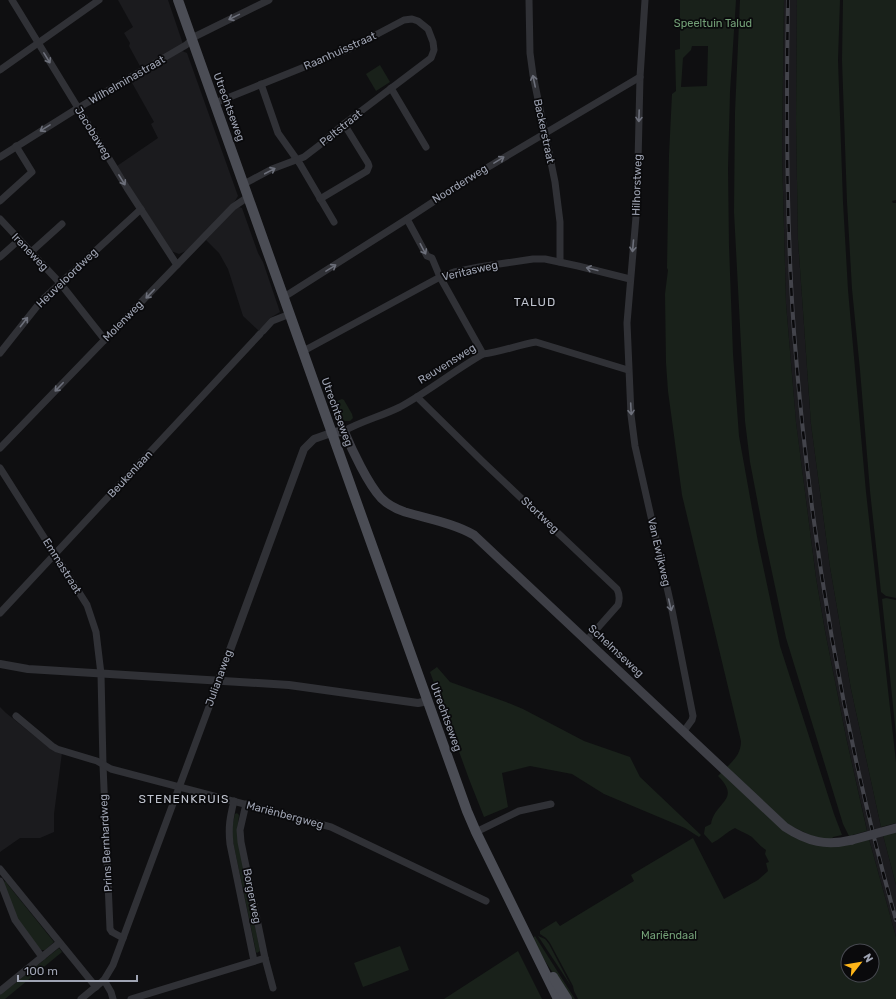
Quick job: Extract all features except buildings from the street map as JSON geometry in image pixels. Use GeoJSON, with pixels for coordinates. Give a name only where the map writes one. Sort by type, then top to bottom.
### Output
{"type":"FeatureCollection","features":[{"type":"Feature","properties":{"kind":"main road","name":"Utrechtseweg"},"geometry":{"type":"LineString","coordinates":[[178,0],[331,433],[372,542],[476,832],[558,999]]}},
{"type":"Feature","properties":{"kind":"main road","name":"Reuvensweg"},"geometry":{"type":"LineString","coordinates":[[331,433],[344,431]]}},
{"type":"Feature","properties":{"kind":"main road","name":"Schelmseweg"},"geometry":{"type":"LineString","coordinates":[[344,431],[350,446],[375,492],[387,504],[403,511],[462,529],[474,535],[785,827],[797,835],[810,840],[827,843],[852,840],[896,828]]}},
{"type":"Feature","properties":{"kind":"main road","name":"Utrechtseweg"},"geometry":{"type":"LineString","coordinates":[[530,943],[567,999]]}},
{"type":"Feature","properties":{"kind":"street","name":"Jacobaweg"},"geometry":{"type":"LineString","coordinates":[[12,0],[141,210],[177,265]]}},
{"type":"Feature","properties":{"kind":"street"},"geometry":{"type":"LineString","coordinates":[[0,70],[99,0]]}},
{"type":"Feature","properties":{"kind":"street","name":"Wilhelminastraat"},"geometry":{"type":"LineString","coordinates":[[0,157],[78,108],[186,45],[196,36],[269,0]]}},
{"type":"Feature","properties":{"kind":"street","name":"Backerstraat"},"geometry":{"type":"LineString","coordinates":[[529,0],[530,53],[533,75],[555,182],[560,222],[560,262]]}},
{"type":"Feature","properties":{"kind":"street","name":"Hilhorstweg"},"geometry":{"type":"LineString","coordinates":[[628,370],[627,323],[637,205],[640,78],[645,0]]}},
{"type":"Feature","properties":{"kind":"street","name":"Raanhuisstraat"},"geometry":{"type":"LineString","coordinates":[[215,103],[348,49],[404,20],[412,19],[418,21]]}},
{"type":"Feature","properties":{"kind":"street","name":"Peltstraat"},"geometry":{"type":"LineString","coordinates":[[244,184],[272,169],[297,160],[321,144],[344,124],[431,58],[434,50],[431,35],[428,29],[418,21]]}},
{"type":"Feature","properties":{"kind":"street","name":"Noorderweg"},"geometry":{"type":"LineString","coordinates":[[284,297],[468,179],[640,78]]}},
{"type":"Feature","properties":{"kind":"street"},"geometry":{"type":"LineString","coordinates":[[261,84],[278,132],[297,160],[334,222]]}},
{"type":"Feature","properties":{"kind":"street"},"geometry":{"type":"LineString","coordinates":[[391,88],[426,147]]}},
{"type":"Feature","properties":{"kind":"street"},"geometry":{"type":"LineString","coordinates":[[320,199],[368,169],[368,163],[344,124]]}},
{"type":"Feature","properties":{"kind":"street"},"geometry":{"type":"LineString","coordinates":[[0,201],[32,172],[16,146]]}},
{"type":"Feature","properties":{"kind":"street","name":"Molenweg"},"geometry":{"type":"LineString","coordinates":[[0,448],[233,207],[248,198]]}},
{"type":"Feature","properties":{"kind":"street","name":"Heuveloordweg"},"geometry":{"type":"LineString","coordinates":[[0,353],[42,300],[141,210]]}},
{"type":"Feature","properties":{"kind":"street","name":"Ireneweg"},"geometry":{"type":"LineString","coordinates":[[0,219],[60,283],[105,340]]}},
{"type":"Feature","properties":{"kind":"street"},"geometry":{"type":"LineString","coordinates":[[407,219],[427,256],[432,258],[440,277],[483,354]]}},
{"type":"Feature","properties":{"kind":"street"},"geometry":{"type":"LineString","coordinates":[[31,252],[62,224]]}},
{"type":"Feature","properties":{"kind":"street"},"geometry":{"type":"LineString","coordinates":[[0,257],[19,240]]}},
{"type":"Feature","properties":{"kind":"street","name":"Veritasweg"},"geometry":{"type":"LineString","coordinates":[[302,351],[440,277],[454,272],[533,259],[545,259],[630,279]]}},
{"type":"Feature","properties":{"kind":"street","name":"Beukenlaan"},"geometry":{"type":"LineString","coordinates":[[0,613],[272,321],[290,314]]}},
{"type":"Feature","properties":{"kind":"street","name":"Reuvensweg"},"geometry":{"type":"LineString","coordinates":[[344,431],[386,414],[417,397],[483,354],[522,344],[536,342],[628,370]]}},
{"type":"Feature","properties":{"kind":"street","name":"Van Ewijkweg"},"geometry":{"type":"LineString","coordinates":[[628,370],[635,446],[693,716],[692,720],[684,731]]}},
{"type":"Feature","properties":{"kind":"street","name":"Stortweg"},"geometry":{"type":"LineString","coordinates":[[417,397],[617,589],[620,594],[618,605],[587,640]]}},
{"type":"Feature","properties":{"kind":"street","name":"Julianaweg"},"geometry":{"type":"LineString","coordinates":[[123,938],[304,449],[314,438],[331,433]]}},
{"type":"Feature","properties":{"kind":"street","name":"Emmastraat"},"geometry":{"type":"LineString","coordinates":[[0,468],[87,605],[96,632],[101,674]]}},
{"type":"Feature","properties":{"kind":"street"},"geometry":{"type":"LineString","coordinates":[[0,664],[28,670],[289,685],[418,703],[428,701]]}},
{"type":"Feature","properties":{"kind":"street","name":"Prins Bernhardweg"},"geometry":{"type":"LineString","coordinates":[[101,674],[103,765],[110,928],[112,932],[123,938]]}},
{"type":"Feature","properties":{"kind":"street","name":"Mariënbergweg"},"geometry":{"type":"LineString","coordinates":[[16,716],[52,746],[97,761],[111,769],[331,827],[486,901]]}},
{"type":"Feature","properties":{"kind":"street","name":"Borgerweg"},"geometry":{"type":"LineString","coordinates":[[234,801],[228,830],[254,961]]}},
{"type":"Feature","properties":{"kind":"street","name":"Borgerweg"},"geometry":{"type":"LineString","coordinates":[[246,804],[240,830],[241,842],[265,958],[273,988]]}},
{"type":"Feature","properties":{"kind":"street"},"geometry":{"type":"LineString","coordinates":[[476,832],[519,811],[551,804]]}},
{"type":"Feature","properties":{"kind":"street"},"geometry":{"type":"LineString","coordinates":[[0,869],[96,987]]}},
{"type":"Feature","properties":{"kind":"street"},"geometry":{"type":"LineString","coordinates":[[0,881],[15,920],[42,957]]}},
{"type":"Feature","properties":{"kind":"street"},"geometry":{"type":"LineString","coordinates":[[81,999],[104,980],[112,966],[123,938]]}},
{"type":"Feature","properties":{"kind":"street"},"geometry":{"type":"LineString","coordinates":[[1,988],[59,943]]}},
{"type":"Feature","properties":{"kind":"street"},"geometry":{"type":"LineString","coordinates":[[131,999],[265,958]]}},
{"type":"Feature","properties":{"kind":"street"},"geometry":{"type":"LineString","coordinates":[[104,980],[113,999]]}},
{"type":"Feature","properties":{"kind":"shaded area"},"geometry":{"type":"Polygon","coordinates":[[[118,0],[168,0],[183,44],[141,68],[124,33],[133,27],[118,0]]]}},
{"type":"Feature","properties":{"kind":"shaded area"},"geometry":{"type":"Polygon","coordinates":[[[784,0],[797,0],[796,120],[798,240],[811,424],[830,567],[851,689],[881,827],[896,885],[896,937],[869,839],[846,737],[825,631],[816,578],[796,423],[786,304],[782,153],[784,0]]]}},
{"type":"Feature","properties":{"kind":"shaded area"},"geometry":{"type":"Polygon","coordinates":[[[182,51],[187,53],[238,196],[235,201],[186,251],[179,254],[171,251],[117,166],[158,138],[151,124],[154,122],[131,81],[182,51]]]}},
{"type":"Feature","properties":{"kind":"shaded area"},"geometry":{"type":"Polygon","coordinates":[[[239,207],[242,208],[280,312],[270,318],[259,331],[243,316],[228,269],[219,253],[206,240],[234,210],[239,207]]]}},
{"type":"Feature","properties":{"kind":"shaded area"},"geometry":{"type":"Polygon","coordinates":[[[0,707],[47,746],[62,753],[54,814],[54,832],[40,838],[20,838],[0,852],[0,707]]]}},
{"type":"Feature","properties":{"kind":"green space","name":"Speeltuin Talud"},"geometry":{"type":"Polygon","coordinates":[[[680,0],[736,0],[730,92],[728,168],[733,354],[739,436],[758,542],[780,646],[842,835],[833,837],[831,840],[812,836],[787,824],[727,767],[739,752],[741,741],[682,495],[668,391],[666,363],[665,294],[668,270],[669,155],[672,94],[676,91],[675,50],[680,49],[680,0]],[[692,46],[691,50],[683,58],[681,87],[707,86],[708,46],[692,46]]]}},
{"type":"Feature","properties":{"kind":"green space"},"geometry":{"type":"Polygon","coordinates":[[[740,0],[784,0],[782,153],[786,304],[796,422],[816,578],[846,737],[867,831],[849,836],[843,824],[786,638],[750,462],[745,421],[734,212],[735,112],[740,0]]]}},
{"type":"Feature","properties":{"kind":"green space"},"geometry":{"type":"Polygon","coordinates":[[[797,0],[840,0],[838,60],[848,290],[866,492],[896,762],[896,823],[881,827],[851,689],[830,567],[811,424],[798,240],[796,120],[797,0]]]}},
{"type":"Feature","properties":{"kind":"green space"},"geometry":{"type":"Polygon","coordinates":[[[843,0],[896,0],[896,200],[892,201],[893,203],[896,203],[896,598],[886,596],[881,592],[870,491],[852,289],[842,60],[843,0]]]}},
{"type":"Feature","properties":{"kind":"green space"},"geometry":{"type":"Polygon","coordinates":[[[380,65],[390,82],[376,91],[366,74],[380,65]]]}},
{"type":"Feature","properties":{"kind":"green space"},"geometry":{"type":"Polygon","coordinates":[[[342,399],[352,414],[353,418],[350,421],[341,421],[334,410],[333,403],[342,399]]]}},
{"type":"Feature","properties":{"kind":"green space"},"geometry":{"type":"Polygon","coordinates":[[[886,598],[896,600],[896,735],[882,599],[886,598]]]}},
{"type":"Feature","properties":{"kind":"green space"},"geometry":{"type":"Polygon","coordinates":[[[437,667],[450,682],[523,709],[584,741],[630,757],[640,777],[701,835],[699,837],[685,828],[604,794],[572,774],[530,766],[502,773],[508,807],[484,817],[430,672],[437,667]]]}},
{"type":"Feature","properties":{"kind":"green space","name":"Mariëndaal"},"geometry":{"type":"Polygon","coordinates":[[[722,772],[809,843],[832,846],[869,839],[896,937],[896,999],[578,999],[573,986],[550,943],[540,934],[540,931],[556,921],[560,926],[634,881],[631,875],[693,838],[724,899],[758,880],[768,871],[766,863],[769,862],[765,854],[766,850],[752,837],[735,828],[712,843],[704,834],[705,827],[711,824],[713,816],[727,796],[728,790],[718,776],[722,772]]]}},
{"type":"Feature","properties":{"kind":"green space"},"geometry":{"type":"Polygon","coordinates":[[[237,813],[239,815],[237,832],[260,951],[257,953],[231,832],[235,814],[237,813]]]}},
{"type":"Feature","properties":{"kind":"green space"},"geometry":{"type":"Polygon","coordinates":[[[896,832],[896,885],[883,835],[896,832]]]}},
{"type":"Feature","properties":{"kind":"green space"},"geometry":{"type":"Polygon","coordinates":[[[5,881],[54,942],[45,950],[40,950],[18,920],[3,883],[5,881]]]}},
{"type":"Feature","properties":{"kind":"green space"},"geometry":{"type":"Polygon","coordinates":[[[535,936],[575,999],[570,999],[545,961],[533,938],[535,936]]]}},
{"type":"Feature","properties":{"kind":"green space"},"geometry":{"type":"Polygon","coordinates":[[[538,936],[545,939],[549,944],[571,986],[538,936]]]}},
{"type":"Feature","properties":{"kind":"green space"},"geometry":{"type":"Polygon","coordinates":[[[400,946],[409,970],[363,987],[354,963],[400,946]]]}},
{"type":"Feature","properties":{"kind":"green space"},"geometry":{"type":"Polygon","coordinates":[[[59,948],[62,952],[5,999],[0,999],[0,995],[59,948]]]}},
{"type":"Feature","properties":{"kind":"green space"},"geometry":{"type":"Polygon","coordinates":[[[518,951],[542,999],[444,999],[518,951]]]}},
{"type":"Feature","properties":{"kind":"railway"},"geometry":{"type":"LineString","coordinates":[[788,0],[787,125],[789,249],[800,406],[830,629],[859,775],[896,920]]}},
{"type":"Feature","properties":{"kind":"district","name":"TALUD"},"geometry":{"type":"Point","coordinates":[535,302]}},
{"type":"Feature","properties":{"kind":"district","name":"STENENKRUIS"},"geometry":{"type":"Point","coordinates":[184,799]}}]}
